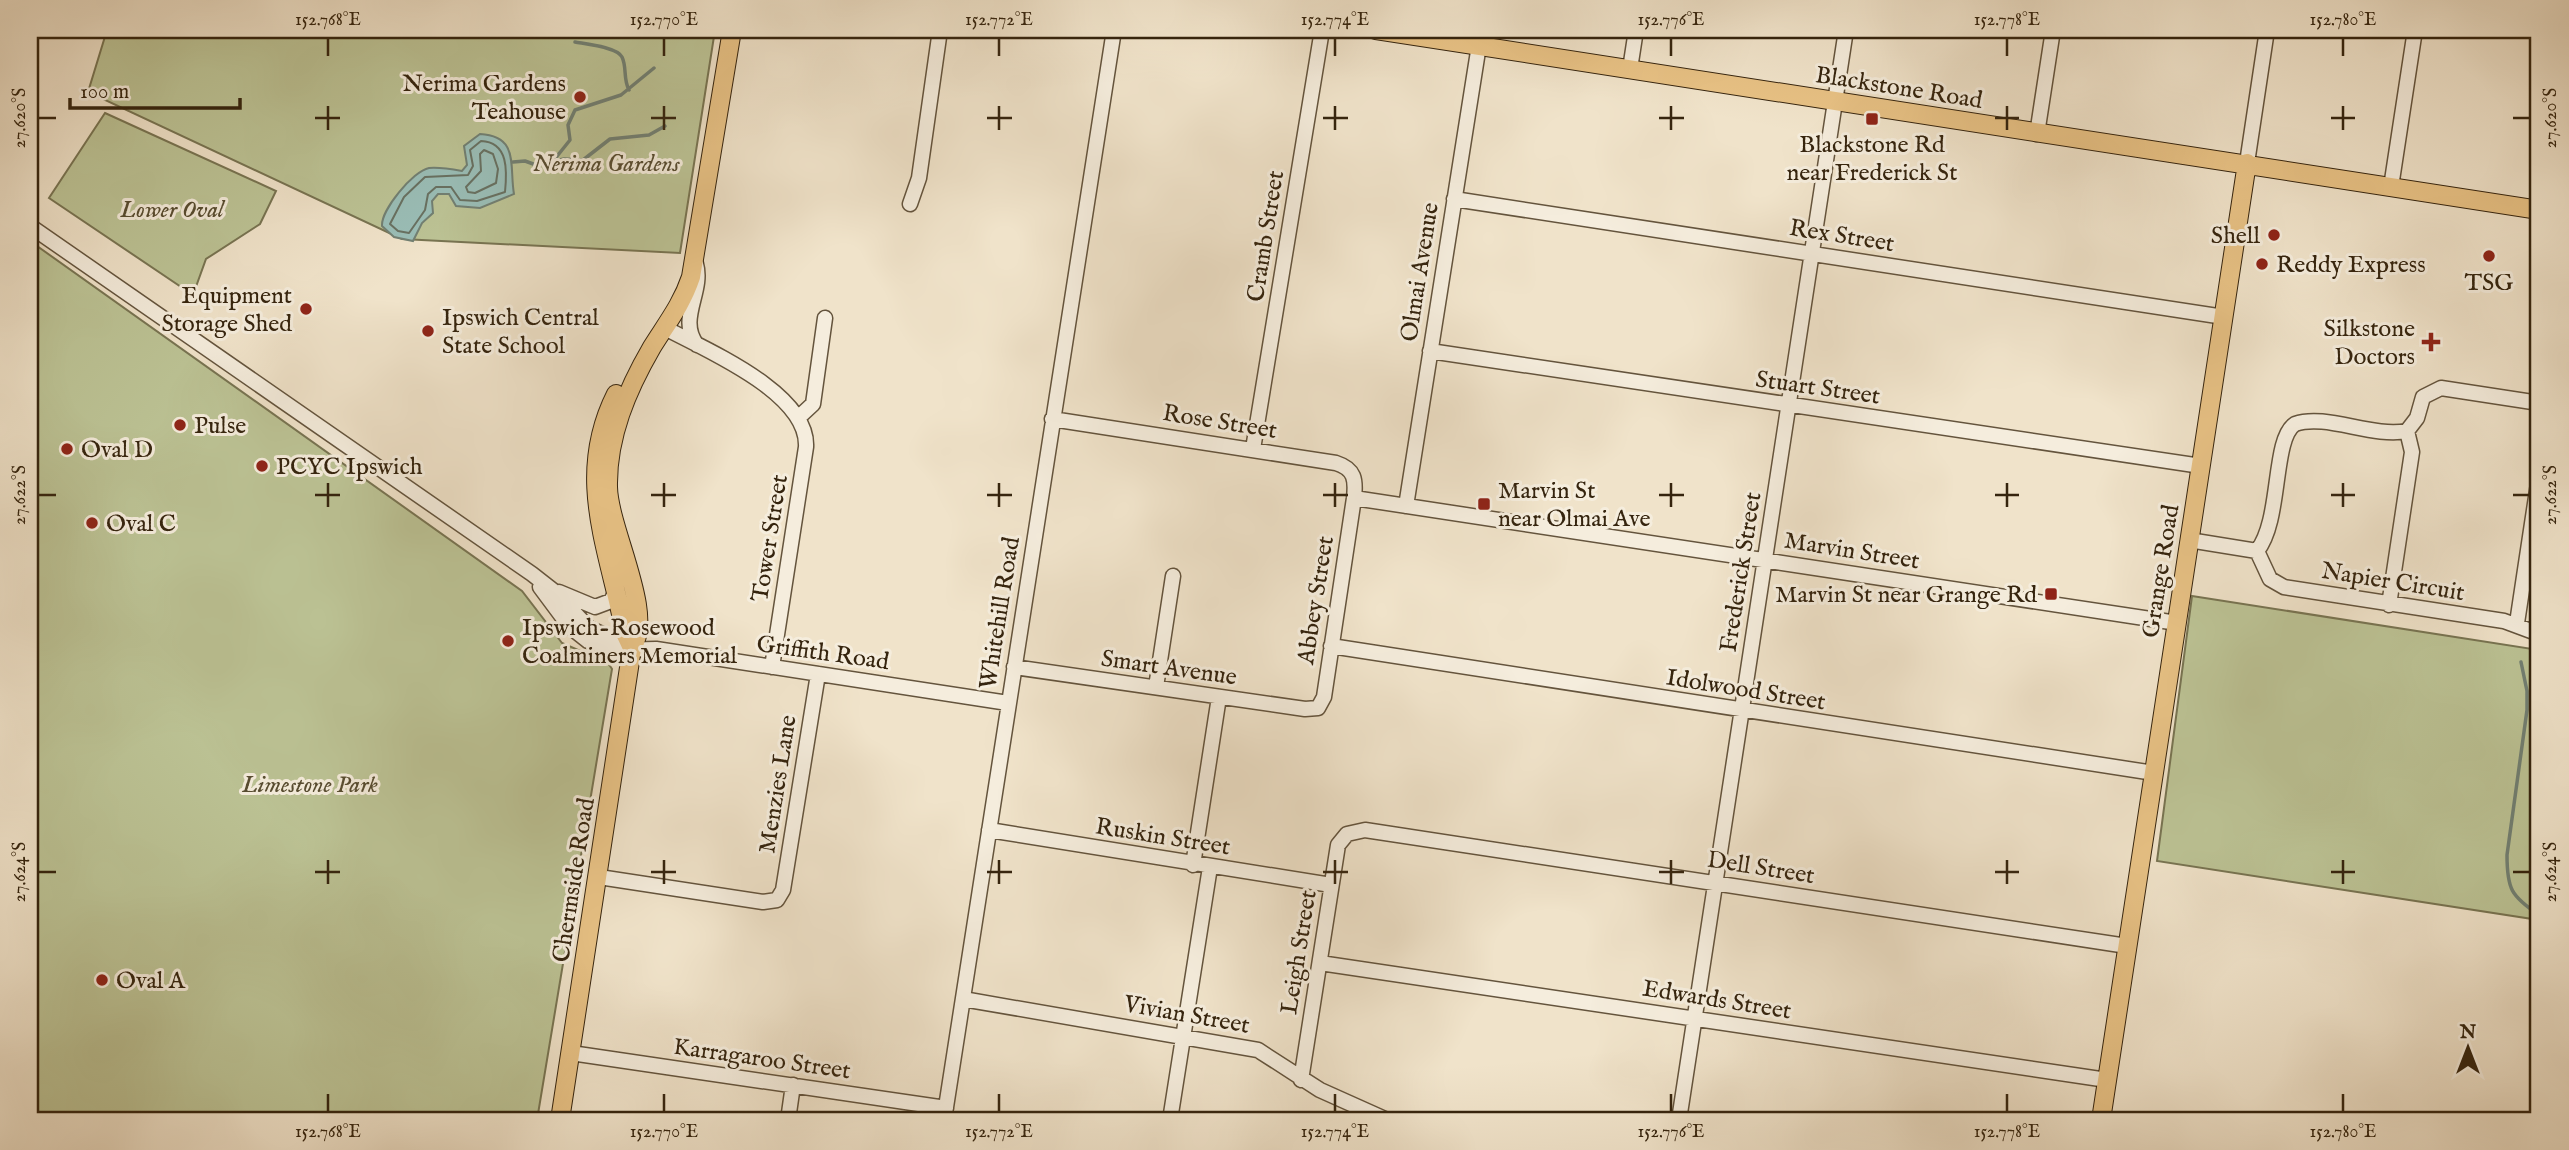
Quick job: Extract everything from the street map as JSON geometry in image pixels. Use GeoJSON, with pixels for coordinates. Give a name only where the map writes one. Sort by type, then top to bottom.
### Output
{"type":"FeatureCollection","features":[{"type":"Feature","properties":{"kind":"main road","name":"Chermside Road"},"geometry":{"type":"LineString","coordinates":[[632,648],[625,633],[597,511],[596,458],[602,428],[615,395],[652,347],[684,295],[694,259],[732,30]]}},
{"type":"Feature","properties":{"kind":"main road","name":"Blackstone Road"},"geometry":{"type":"LineString","coordinates":[[1376,30],[1428,34],[1479,45],[2038,134],[2539,207]]}},
{"type":"Feature","properties":{"kind":"main road","name":"Grange Road"},"geometry":{"type":"LineString","coordinates":[[2101,1120],[2247,163]]}},
{"type":"Feature","properties":{"kind":"main road","name":"Chermside Road"},"geometry":{"type":"LineString","coordinates":[[561,1120],[632,648],[638,635],[638,620],[610,509],[608,462],[620,412],[652,347]]}},
{"type":"Feature","properties":{"kind":"street"},"geometry":{"type":"LineString","coordinates":[[911,204],[919,178],[940,30]]}},
{"type":"Feature","properties":{"kind":"street","name":"Whitehill Road"},"geometry":{"type":"LineString","coordinates":[[945,1114],[1114,30]]}},
{"type":"Feature","properties":{"kind":"street","name":"Cramb Street"},"geometry":{"type":"LineString","coordinates":[[1253,449],[1322,30]]}},
{"type":"Feature","properties":{"kind":"street"},"geometry":{"type":"LineString","coordinates":[[1630,69],[1636,30]]}},
{"type":"Feature","properties":{"kind":"street","name":"Frederick Street"},"geometry":{"type":"LineString","coordinates":[[1679,1120],[1846,30]]}},
{"type":"Feature","properties":{"kind":"street"},"geometry":{"type":"LineString","coordinates":[[2038,134],[2053,30]]}},
{"type":"Feature","properties":{"kind":"street","name":"Grange Road"},"geometry":{"type":"LineString","coordinates":[[2247,163],[2267,30]]}},
{"type":"Feature","properties":{"kind":"street"},"geometry":{"type":"LineString","coordinates":[[2391,187],[2415,30]]}},
{"type":"Feature","properties":{"kind":"street","name":"Olmai Avenue"},"geometry":{"type":"LineString","coordinates":[[1406,506],[1479,45]]}},
{"type":"Feature","properties":{"kind":"street","name":"Rex Street"},"geometry":{"type":"LineString","coordinates":[[1454,199],[2224,317]]}},
{"type":"Feature","properties":{"kind":"street","name":"Griffith Road"},"geometry":{"type":"LineString","coordinates":[[30,226],[523,568],[551,589],[589,628],[632,648]]}},
{"type":"Feature","properties":{"kind":"street"},"geometry":{"type":"LineString","coordinates":[[694,259],[698,284],[688,325],[698,346]]}},
{"type":"Feature","properties":{"kind":"street"},"geometry":{"type":"LineString","coordinates":[[665,328],[756,379],[799,417],[813,404],[825,318]]}},
{"type":"Feature","properties":{"kind":"street","name":"Stuart Street"},"geometry":{"type":"LineString","coordinates":[[1430,351],[2201,466]]}},
{"type":"Feature","properties":{"kind":"street"},"geometry":{"type":"LineString","coordinates":[[2189,540],[2257,551],[2271,526],[2284,439],[2291,426],[2310,422],[2391,434],[2407,431],[2417,418],[2423,397],[2434,389],[2539,402]]}},
{"type":"Feature","properties":{"kind":"street","name":"Tower Street"},"geometry":{"type":"LineString","coordinates":[[772,667],[806,444],[799,417]]}},
{"type":"Feature","properties":{"kind":"street","name":"Rose Street"},"geometry":{"type":"LineString","coordinates":[[1052,419],[1344,465],[1356,480],[1354,498]]}},
{"type":"Feature","properties":{"kind":"street"},"geometry":{"type":"LineString","coordinates":[[2389,605],[2412,452],[2407,431]]}},
{"type":"Feature","properties":{"kind":"street"},"geometry":{"type":"LineString","coordinates":[[2517,623],[2539,477]]}},
{"type":"Feature","properties":{"kind":"street","name":"Marvin Street"},"geometry":{"type":"LineString","coordinates":[[1354,498],[2176,623]]}},
{"type":"Feature","properties":{"kind":"street","name":"Abbey Street"},"geometry":{"type":"LineString","coordinates":[[1318,708],[1324,698],[1354,498]]}},
{"type":"Feature","properties":{"kind":"street","name":"Napier Circuit"},"geometry":{"type":"LineString","coordinates":[[2257,551],[2270,579],[2284,587],[2517,623],[2539,634]]}},
{"type":"Feature","properties":{"kind":"street","name":"Griffith Road"},"geometry":{"type":"LineString","coordinates":[[523,568],[580,636],[610,649],[632,648],[1008,703]]}},
{"type":"Feature","properties":{"kind":"street"},"geometry":{"type":"LineString","coordinates":[[1156,687],[1173,576]]}},
{"type":"Feature","properties":{"kind":"street"},"geometry":{"type":"LineString","coordinates":[[551,589],[595,607],[609,603],[617,589]]}},
{"type":"Feature","properties":{"kind":"street","name":"Idolwood Street"},"geometry":{"type":"LineString","coordinates":[[1331,646],[2154,773]]}},
{"type":"Feature","properties":{"kind":"street","name":"Smart Avenue"},"geometry":{"type":"LineString","coordinates":[[1014,667],[1305,709],[1318,708]]}},
{"type":"Feature","properties":{"kind":"street","name":"Menzies Lane"},"geometry":{"type":"LineString","coordinates":[[598,877],[763,902],[777,900],[783,890],[818,674]]}},
{"type":"Feature","properties":{"kind":"street"},"geometry":{"type":"LineString","coordinates":[[1193,864],[1219,697]]}},
{"type":"Feature","properties":{"kind":"street","name":"Ruskin Street"},"geometry":{"type":"LineString","coordinates":[[989,830],[1331,886]]}},
{"type":"Feature","properties":{"kind":"street","name":"Dell Street"},"geometry":{"type":"LineString","coordinates":[[1347,834],[1365,830],[2127,946]]}},
{"type":"Feature","properties":{"kind":"street","name":"Leigh Street"},"geometry":{"type":"LineString","coordinates":[[1301,1080],[1338,845],[1347,834]]}},
{"type":"Feature","properties":{"kind":"street"},"geometry":{"type":"LineString","coordinates":[[1170,1120],[1210,867]]}},
{"type":"Feature","properties":{"kind":"street","name":"Edwards Street"},"geometry":{"type":"LineString","coordinates":[[1320,963],[2107,1080]]}},
{"type":"Feature","properties":{"kind":"street","name":"Vivian Street"},"geometry":{"type":"LineString","coordinates":[[963,999],[1258,1050],[1301,1080],[1387,1120]]}},
{"type":"Feature","properties":{"kind":"street","name":"Karragaroo Street"},"geometry":{"type":"LineString","coordinates":[[571,1053],[793,1085],[945,1114]]}},
{"type":"Feature","properties":{"kind":"street"},"geometry":{"type":"LineString","coordinates":[[788,1120],[793,1085]]}},
{"type":"Feature","properties":{"kind":"green space","name":"Nerima Gardens"},"geometry":{"type":"Polygon","coordinates":[[[107,30],[715,30],[680,253],[402,239],[88,92],[107,30]]]}},
{"type":"Feature","properties":{"kind":"green space","name":"Lower Oval"},"geometry":{"type":"Polygon","coordinates":[[[105,113],[276,191],[260,224],[206,259],[193,295],[49,198],[105,113]]]}},
{"type":"Feature","properties":{"kind":"green space","name":"Limestone Park"},"geometry":{"type":"Polygon","coordinates":[[[30,241],[522,591],[562,643],[608,663],[612,669],[537,1120],[30,1120],[30,241]]]}},
{"type":"Feature","properties":{"kind":"green space"},"geometry":{"type":"Polygon","coordinates":[[[2192,596],[2539,650],[2539,929],[2532,919],[2157,861],[2192,596]]]}},
{"type":"Feature","properties":{"kind":"water"},"geometry":{"type":"Polygon","coordinates":[[[480,134],[493,136],[507,147],[512,164],[514,194],[480,208],[456,206],[449,194],[438,194],[432,201],[433,213],[422,223],[413,241],[394,237],[382,226],[392,201],[407,183],[422,171],[437,168],[462,171],[467,165],[464,146],[480,134]]]}},
{"type":"Feature","properties":{"kind":"waterway"},"geometry":{"type":"LineString","coordinates":[[575,42],[601,46],[619,54],[629,90]]}},
{"type":"Feature","properties":{"kind":"waterway"},"geometry":{"type":"LineString","coordinates":[[554,160],[570,140],[568,125],[575,110],[621,95],[654,68]]}},
{"type":"Feature","properties":{"kind":"waterway"},"geometry":{"type":"LineString","coordinates":[[513,162],[525,161],[536,165],[564,159],[583,160],[610,139],[649,135],[665,126]]}},
{"type":"Feature","properties":{"kind":"waterway"},"geometry":{"type":"LineString","coordinates":[[2521,662],[2527,691],[2527,710],[2507,867],[2512,891],[2539,915]]}},
{"type":"Feature","properties":{"kind":"place","name":"Nerima Gardens Teahouse"},"geometry":{"type":"Point","coordinates":[580,97]}},
{"type":"Feature","properties":{"kind":"place","name":"Blackstone Rd near Frederick St"},"geometry":{"type":"Point","coordinates":[1872,119]}},
{"type":"Feature","properties":{"kind":"place","name":"Shell"},"geometry":{"type":"Point","coordinates":[2274,235]}},
{"type":"Feature","properties":{"kind":"place","name":"TSG"},"geometry":{"type":"Point","coordinates":[2489,256]}},
{"type":"Feature","properties":{"kind":"place","name":"Reddy Express"},"geometry":{"type":"Point","coordinates":[2262,264]}},
{"type":"Feature","properties":{"kind":"place","name":"Equipment Storage Shed"},"geometry":{"type":"Point","coordinates":[306,309]}},
{"type":"Feature","properties":{"kind":"place","name":"Ipswich Central State School"},"geometry":{"type":"Point","coordinates":[428,331]}},
{"type":"Feature","properties":{"kind":"place","name":"Silkstone Doctors"},"geometry":{"type":"Point","coordinates":[2431,342]}},
{"type":"Feature","properties":{"kind":"place","name":"Pulse"},"geometry":{"type":"Point","coordinates":[180,425]}},
{"type":"Feature","properties":{"kind":"place","name":"Oval D"},"geometry":{"type":"Point","coordinates":[67,449]}},
{"type":"Feature","properties":{"kind":"place","name":"PCYC Ipswich"},"geometry":{"type":"Point","coordinates":[262,466]}},
{"type":"Feature","properties":{"kind":"place","name":"Marvin St near Olmai Ave"},"geometry":{"type":"Point","coordinates":[1484,504]}},
{"type":"Feature","properties":{"kind":"place","name":"Oval C"},"geometry":{"type":"Point","coordinates":[92,523]}},
{"type":"Feature","properties":{"kind":"place","name":"Marvin St near Grange Rd"},"geometry":{"type":"Point","coordinates":[2051,594]}},
{"type":"Feature","properties":{"kind":"place","name":"Ipswich-Rosewood Coalminers Memorial"},"geometry":{"type":"Point","coordinates":[508,641]}},
{"type":"Feature","properties":{"kind":"place","name":"Oval A"},"geometry":{"type":"Point","coordinates":[102,980]}}]}
